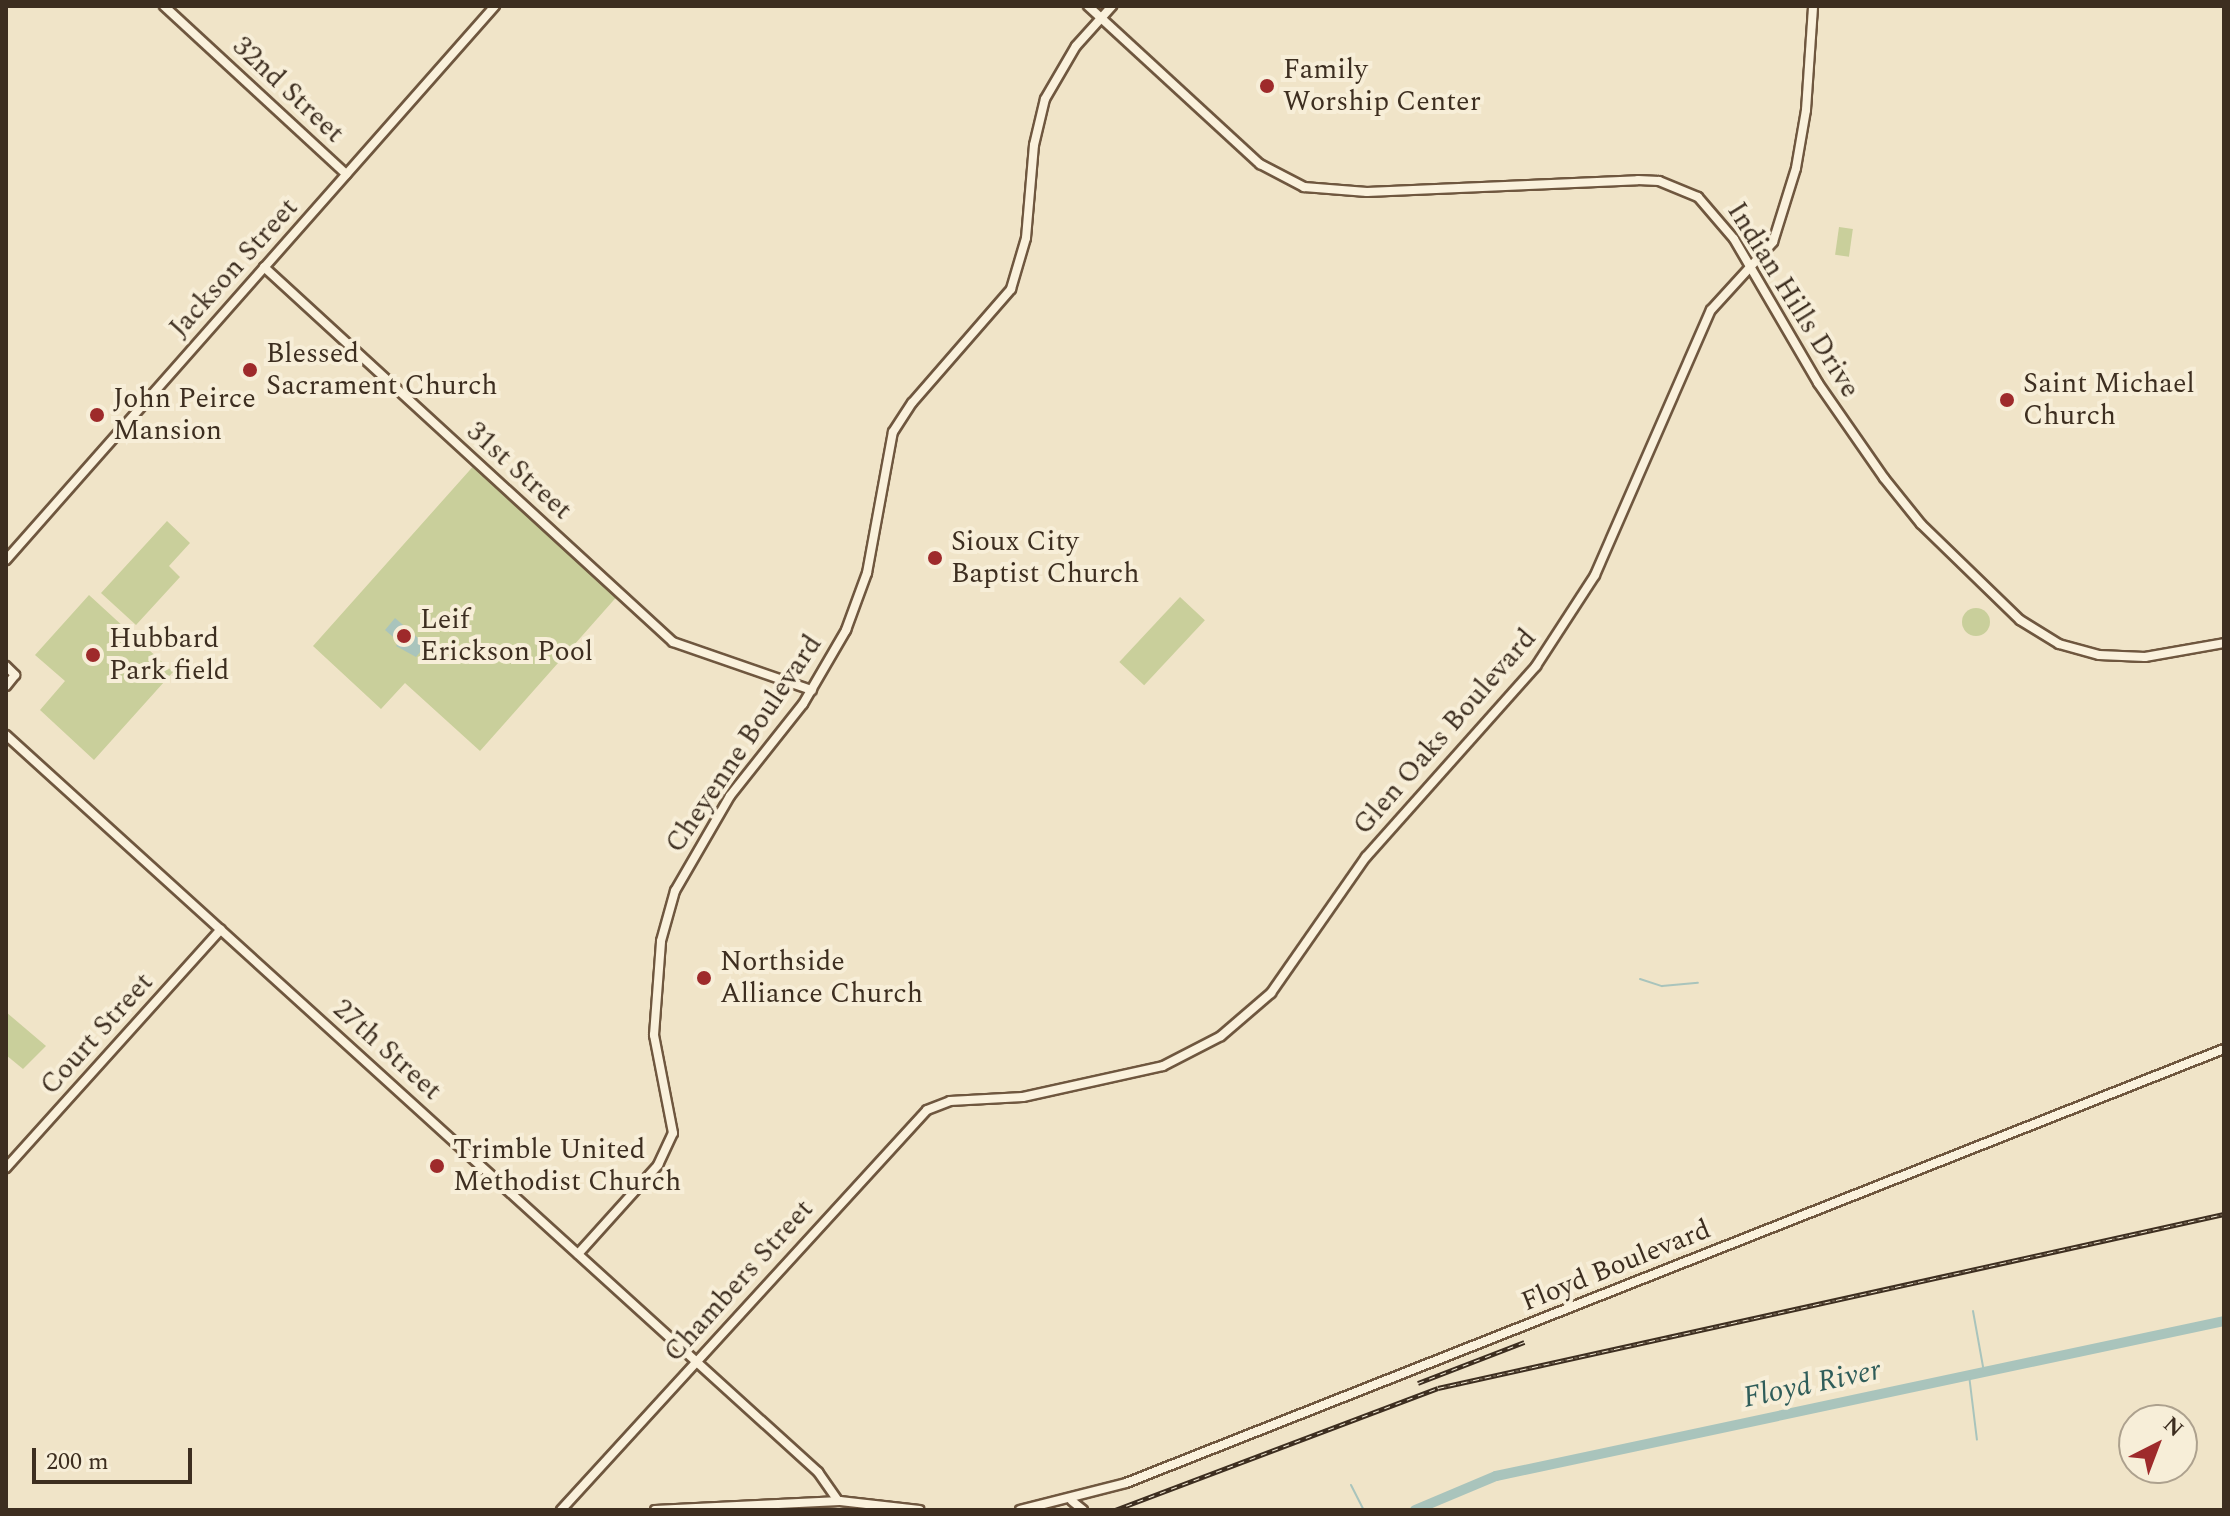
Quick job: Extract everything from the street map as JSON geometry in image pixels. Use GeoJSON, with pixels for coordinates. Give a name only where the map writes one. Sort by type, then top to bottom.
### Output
{"type":"FeatureCollection","features":[{"type":"Feature","properties":{"kind":"main road","name":"32nd Street"},"geometry":{"type":"LineString","coordinates":[[164,6],[346,174]]}},
{"type":"Feature","properties":{"kind":"main road","name":"Jackson Street"},"geometry":{"type":"LineString","coordinates":[[6,560],[495,6]]}},
{"type":"Feature","properties":{"kind":"main road","name":"Indian Hills Drive"},"geometry":{"type":"LineString","coordinates":[[1088,6],[1260,164],[1291,182],[1346,192],[1659,181],[1710,208],[1752,267],[1818,383],[1905,506],[2020,620],[2059,644],[2099,655],[2145,657],[2224,643]]}},
{"type":"Feature","properties":{"kind":"main road","name":"Cheyenne Boulevard"},"geometry":{"type":"LineString","coordinates":[[578,1254],[658,1165],[673,1133],[654,1035],[661,941],[675,891],[730,796],[812,690],[862,590],[893,432],[912,403],[1011,289],[1026,238],[1042,109],[1061,67],[1112,6]]}},
{"type":"Feature","properties":{"kind":"main road","name":"Glen Oaks Boulevard"},"geometry":{"type":"LineString","coordinates":[[962,1100],[1023,1097],[1144,1072],[1202,1047],[1257,1007],[1366,857],[1504,705],[1578,604],[1616,535],[1711,310],[1773,242],[1796,168],[1813,6]]}},
{"type":"Feature","properties":{"kind":"main road","name":"31st Street"},"geometry":{"type":"LineString","coordinates":[[264,267],[673,642],[812,690]]}},
{"type":"Feature","properties":{"kind":"main road"},"geometry":{"type":"LineString","coordinates":[[6,666],[15,675],[6,686]]}},
{"type":"Feature","properties":{"kind":"main road","name":"27th Street"},"geometry":{"type":"LineString","coordinates":[[6,735],[817,1470],[838,1501]]}},
{"type":"Feature","properties":{"kind":"main road","name":"Court Street"},"geometry":{"type":"LineString","coordinates":[[6,1168],[221,929]]}},
{"type":"Feature","properties":{"kind":"main road","name":"Floyd Boulevard"},"geometry":{"type":"LineString","coordinates":[[1020,1510],[1072,1501],[2224,1049]]}},
{"type":"Feature","properties":{"kind":"main road","name":"Chambers Street"},"geometry":{"type":"LineString","coordinates":[[561,1510],[913,1123],[927,1110],[962,1100]]}},
{"type":"Feature","properties":{"kind":"main road"},"geometry":{"type":"LineString","coordinates":[[655,1510],[838,1501],[919,1510]]}},
{"type":"Feature","properties":{"kind":"main road"},"geometry":{"type":"LineString","coordinates":[[1072,1501],[1083,1510]]}},
{"type":"Feature","properties":{"kind":"green space"},"geometry":{"type":"Polygon","coordinates":[[[1839,227],[1853,229],[1849,257],[1835,255],[1839,227]]]}},
{"type":"Feature","properties":{"kind":"green space"},"geometry":{"type":"Polygon","coordinates":[[[477,462],[620,593],[480,751],[405,683],[381,709],[313,646],[477,462]]]}},
{"type":"Feature","properties":{"kind":"green space"},"geometry":{"type":"Polygon","coordinates":[[[167,521],[190,543],[169,566],[180,577],[136,625],[101,593],[167,521]]]}},
{"type":"Feature","properties":{"kind":"green space"},"geometry":{"type":"Polygon","coordinates":[[[89,595],[173,672],[94,760],[40,710],[65,681],[35,655],[89,595]]]}},
{"type":"Feature","properties":{"kind":"green space"},"geometry":{"type":"Polygon","coordinates":[[[1180,597],[1205,620],[1144,685],[1119,662],[1180,597]]]}},
{"type":"Feature","properties":{"kind":"green space"},"geometry":{"type":"Polygon","coordinates":[[[1976,608],[1986,612],[1990,622],[1986,632],[1976,636],[1966,632],[1962,622],[1966,612],[1976,608]]]}},
{"type":"Feature","properties":{"kind":"green space"},"geometry":{"type":"Polygon","coordinates":[[[6,1012],[46,1046],[23,1069],[6,1055],[6,1012]]]}},
{"type":"Feature","properties":{"kind":"water","name":"Leif Erickson Pool"},"geometry":{"type":"Polygon","coordinates":[[[395,618],[426,645],[416,657],[396,646],[399,642],[385,630],[395,618]]]}},
{"type":"Feature","properties":{"kind":"waterway"},"geometry":{"type":"LineString","coordinates":[[1640,979],[1662,986],[1698,983]]}},
{"type":"Feature","properties":{"kind":"waterway"},"geometry":{"type":"LineString","coordinates":[[1973,1311],[1984,1372]]}},
{"type":"Feature","properties":{"kind":"waterway","name":"Floyd River"},"geometry":{"type":"LineString","coordinates":[[1415,1510],[1496,1476],[2224,1321]]}},
{"type":"Feature","properties":{"kind":"waterway"},"geometry":{"type":"LineString","coordinates":[[1969,1375],[1977,1440]]}},
{"type":"Feature","properties":{"kind":"waterway"},"geometry":{"type":"LineString","coordinates":[[1351,1485],[1364,1510]]}},
{"type":"Feature","properties":{"kind":"railway"},"geometry":{"type":"LineString","coordinates":[[1115,1510],[1438,1388],[2224,1214]]}},
{"type":"Feature","properties":{"kind":"railway"},"geometry":{"type":"LineString","coordinates":[[1418,1383],[1524,1342]]}},
{"type":"Feature","properties":{"kind":"place","name":"Family Worship Center"},"geometry":{"type":"Point","coordinates":[1267,86]}},
{"type":"Feature","properties":{"kind":"place","name":"Blessed Sacrament Church"},"geometry":{"type":"Point","coordinates":[250,370]}},
{"type":"Feature","properties":{"kind":"place","name":"Saint Michael Church"},"geometry":{"type":"Point","coordinates":[2007,400]}},
{"type":"Feature","properties":{"kind":"place","name":"John Peirce Mansion"},"geometry":{"type":"Point","coordinates":[97,415]}},
{"type":"Feature","properties":{"kind":"place","name":"Sioux City Baptist Church"},"geometry":{"type":"Point","coordinates":[935,558]}},
{"type":"Feature","properties":{"kind":"place","name":"Leif Erickson Pool"},"geometry":{"type":"Point","coordinates":[404,636]}},
{"type":"Feature","properties":{"kind":"place","name":"Hubbard Park field"},"geometry":{"type":"Point","coordinates":[93,655]}},
{"type":"Feature","properties":{"kind":"place","name":"Northside Alliance Church"},"geometry":{"type":"Point","coordinates":[704,978]}},
{"type":"Feature","properties":{"kind":"place","name":"Trimble United Methodist Church"},"geometry":{"type":"Point","coordinates":[437,1166]}}]}
